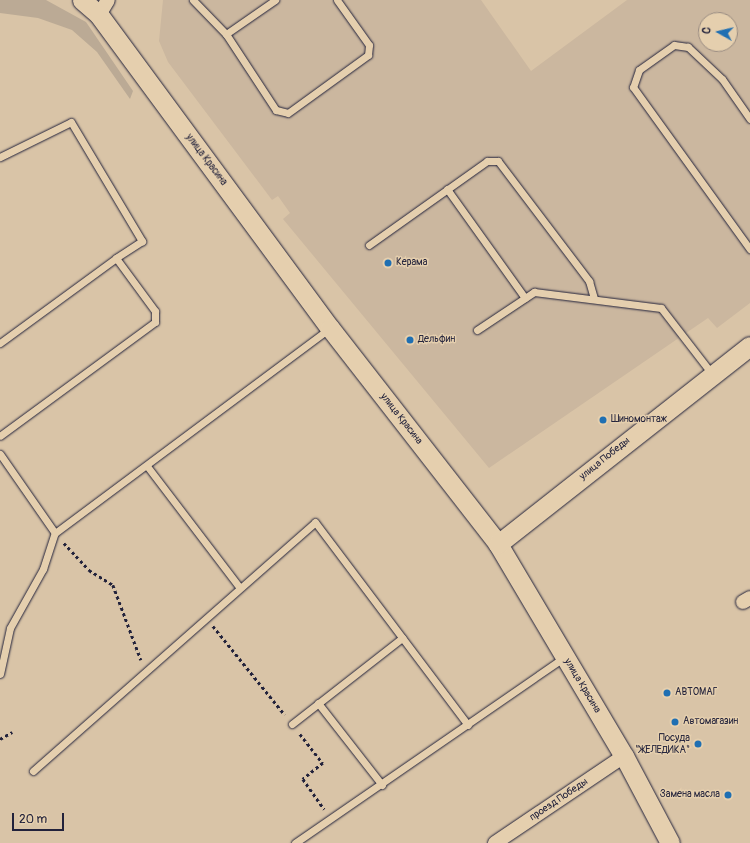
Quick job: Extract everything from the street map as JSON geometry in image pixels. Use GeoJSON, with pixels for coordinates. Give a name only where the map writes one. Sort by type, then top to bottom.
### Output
{"type":"FeatureCollection","features":[{"type":"Feature","properties":{"kind":"street","name":"улица Красина"},"geometry":{"type":"LineString","coordinates":[[82,0],[104,8],[330,328],[498,544],[624,756],[670,843]]}},
{"type":"Feature","properties":{"kind":"street","name":"улица Победы"},"geometry":{"type":"LineString","coordinates":[[498,544],[712,374],[750,346]]}},
{"type":"Feature","properties":{"kind":"street","name":"проезд Победы"},"geometry":{"type":"LineString","coordinates":[[495,843],[624,756]]}},
{"type":"Feature","properties":{"kind":"lane"},"geometry":{"type":"LineString","coordinates":[[194,0],[226,34],[276,110],[288,113],[368,55],[369,45],[337,0]]}},
{"type":"Feature","properties":{"kind":"lane"},"geometry":{"type":"LineString","coordinates":[[226,34],[275,0]]}},
{"type":"Feature","properties":{"kind":"lane"},"geometry":{"type":"LineString","coordinates":[[750,119],[722,78],[688,47],[674,45],[639,70],[633,87],[750,249]]}},
{"type":"Feature","properties":{"kind":"lane"},"geometry":{"type":"LineString","coordinates":[[0,157],[71,122],[142,241],[116,258],[0,343]]}},
{"type":"Feature","properties":{"kind":"lane"},"geometry":{"type":"LineString","coordinates":[[369,245],[487,161],[498,161],[589,281],[594,298]]}},
{"type":"Feature","properties":{"kind":"lane"},"geometry":{"type":"LineString","coordinates":[[447,189],[525,298]]}},
{"type":"Feature","properties":{"kind":"lane"},"geometry":{"type":"LineString","coordinates":[[0,436],[155,322],[155,311],[116,258]]}},
{"type":"Feature","properties":{"kind":"lane"},"geometry":{"type":"LineString","coordinates":[[477,330],[534,292],[594,298],[661,308],[712,374]]}},
{"type":"Feature","properties":{"kind":"lane"},"geometry":{"type":"LineString","coordinates":[[0,674],[10,628],[43,569],[55,533],[147,466],[330,328]]}},
{"type":"Feature","properties":{"kind":"lane"},"geometry":{"type":"LineString","coordinates":[[0,454],[55,533]]}},
{"type":"Feature","properties":{"kind":"lane"},"geometry":{"type":"LineString","coordinates":[[147,466],[240,588]]}},
{"type":"Feature","properties":{"kind":"lane"},"geometry":{"type":"LineString","coordinates":[[32,771],[315,522],[468,725]]}},
{"type":"Feature","properties":{"kind":"lane"},"geometry":{"type":"LineString","coordinates":[[292,724],[402,638]]}},
{"type":"Feature","properties":{"kind":"lane"},"geometry":{"type":"LineString","coordinates":[[295,843],[382,785],[565,657]]}},
{"type":"Feature","properties":{"kind":"lane"},"geometry":{"type":"LineString","coordinates":[[318,703],[382,785]]}},
{"type":"Feature","properties":{"kind":"path"},"geometry":{"type":"LineString","coordinates":[[55,533],[89,570],[113,585],[146,671]]}},
{"type":"Feature","properties":{"kind":"path"},"geometry":{"type":"LineString","coordinates":[[206,618],[323,763],[303,779],[331,819]]}},
{"type":"Feature","properties":{"kind":"path"},"geometry":{"type":"LineString","coordinates":[[0,739],[12,732]]}},
{"type":"Feature","properties":{"kind":"shaded area"},"geometry":{"type":"Polygon","coordinates":[[[0,0],[46,0],[86,22],[133,91],[130,99],[97,52],[72,30],[38,18],[0,13],[0,0]]]}},
{"type":"Feature","properties":{"kind":"shaded area"},"geometry":{"type":"Polygon","coordinates":[[[163,0],[481,0],[531,71],[627,0],[750,0],[750,303],[717,328],[708,318],[489,468],[283,219],[290,213],[278,196],[272,200],[168,62],[159,41],[163,0]]]}},
{"type":"Feature","properties":{"kind":"place","name":"Керама"},"geometry":{"type":"Point","coordinates":[388,263]}},
{"type":"Feature","properties":{"kind":"place","name":"Дельфин"},"geometry":{"type":"Point","coordinates":[410,340]}},
{"type":"Feature","properties":{"kind":"place","name":"Шиномонтаж"},"geometry":{"type":"Point","coordinates":[603,420]}},
{"type":"Feature","properties":{"kind":"place","name":"АВТОМАГ"},"geometry":{"type":"Point","coordinates":[667,693]}},
{"type":"Feature","properties":{"kind":"place","name":"Автомагазин"},"geometry":{"type":"Point","coordinates":[675,722]}},
{"type":"Feature","properties":{"kind":"place","name":"Посуда \"ЖЕЛЕДИКА\""},"geometry":{"type":"Point","coordinates":[698,744]}},
{"type":"Feature","properties":{"kind":"place","name":"Замена масла"},"geometry":{"type":"Point","coordinates":[728,795]}}]}
